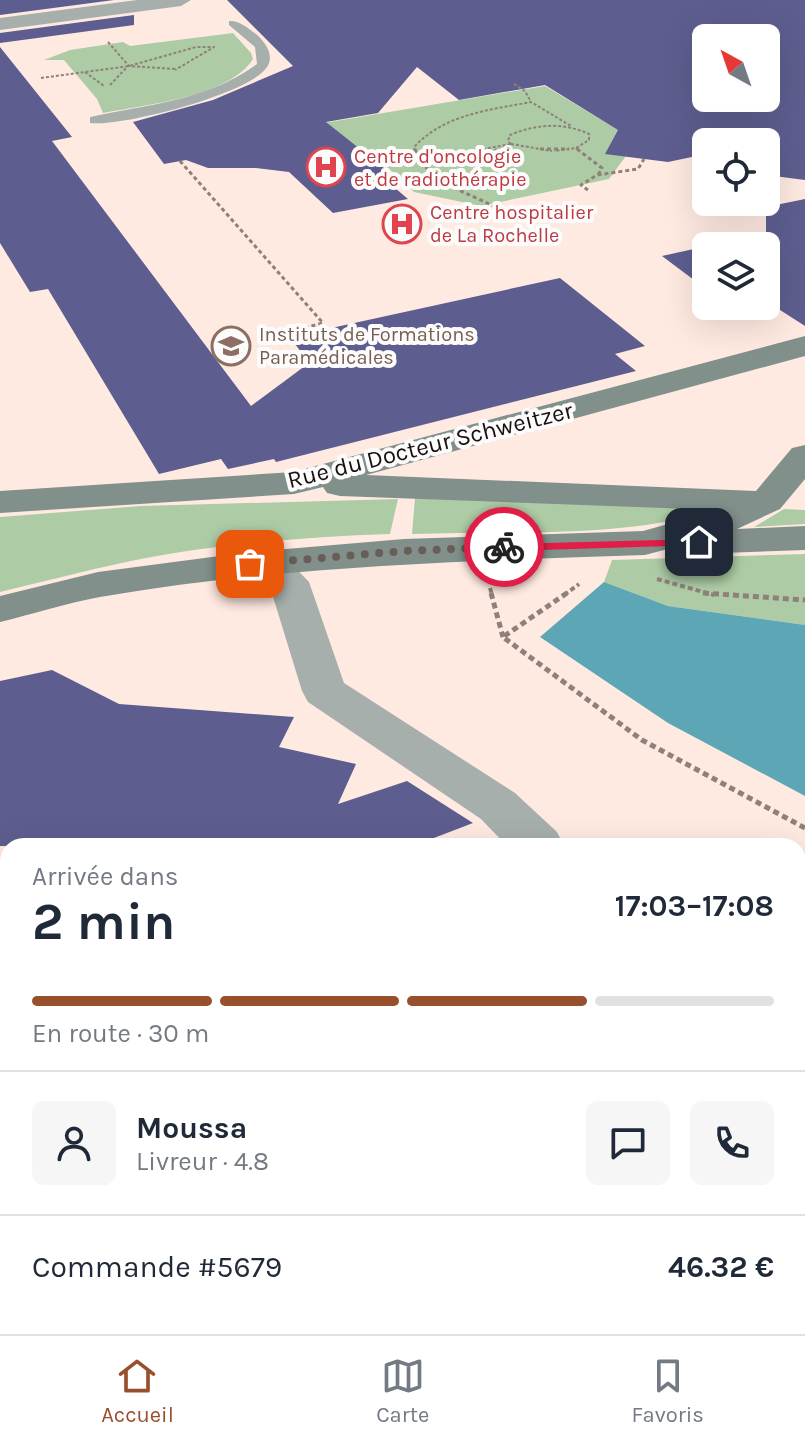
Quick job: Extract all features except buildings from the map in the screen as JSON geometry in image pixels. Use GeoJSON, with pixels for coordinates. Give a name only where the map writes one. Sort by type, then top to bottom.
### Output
{"type":"FeatureCollection","features":[{"type":"Feature","properties":{"kind":"main road","name":"Rue du Docteur Schweitzer"},"geometry":{"type":"LineString","coordinates":[[0,502],[294,483],[805,346]]}},
{"type":"Feature","properties":{"kind":"main road"},"geometry":{"type":"LineString","coordinates":[[770,355],[805,380]]}},
{"type":"Feature","properties":{"kind":"main road"},"geometry":{"type":"LineString","coordinates":[[645,543],[736,517],[767,501],[805,456]]}},
{"type":"Feature","properties":{"kind":"main road"},"geometry":{"type":"LineString","coordinates":[[294,483],[805,502]]}},
{"type":"Feature","properties":{"kind":"main road"},"geometry":{"type":"LineString","coordinates":[[0,609],[98,585],[268,563],[404,551],[805,538]]}},
{"type":"Feature","properties":{"kind":"street"},"geometry":{"type":"LineString","coordinates":[[0,24],[74,7],[181,0]]}},
{"type":"Feature","properties":{"kind":"street"},"geometry":{"type":"LineString","coordinates":[[268,563],[289,582],[324,691],[498,806],[531,838]]}},
{"type":"Feature","properties":{"kind":"lane"},"geometry":{"type":"LineString","coordinates":[[95,120],[209,94],[254,73],[262,66],[264,51],[260,44],[233,23]]}},
{"type":"Feature","properties":{"kind":"path"},"geometry":{"type":"LineString","coordinates":[[106,40],[129,66]]}},
{"type":"Feature","properties":{"kind":"path"},"geometry":{"type":"LineString","coordinates":[[41,78],[129,66],[176,69]]}},
{"type":"Feature","properties":{"kind":"path"},"geometry":{"type":"LineString","coordinates":[[85,72],[100,85],[109,86]]}},
{"type":"Feature","properties":{"kind":"path"},"geometry":{"type":"LineString","coordinates":[[357,164],[417,161],[511,144],[553,151],[576,148],[589,140],[589,134],[531,102],[525,91],[514,84]]}},
{"type":"Feature","properties":{"kind":"path"},"geometry":{"type":"LineString","coordinates":[[497,208],[428,171],[417,161],[414,147],[423,134],[438,126],[531,102]]}},
{"type":"Feature","properties":{"kind":"path"},"geometry":{"type":"LineString","coordinates":[[511,144],[508,141],[510,135],[518,131],[572,126]]}},
{"type":"Feature","properties":{"kind":"path"},"geometry":{"type":"LineString","coordinates":[[494,148],[509,162]]}},
{"type":"Feature","properties":{"kind":"path"},"geometry":{"type":"LineString","coordinates":[[576,148],[602,168],[581,185],[588,190]]}},
{"type":"Feature","properties":{"kind":"path"},"geometry":{"type":"LineString","coordinates":[[597,175],[638,169],[644,159]]}},
{"type":"Feature","properties":{"kind":"path"},"geometry":{"type":"LineString","coordinates":[[180,161],[323,323],[276,335]]}},
{"type":"Feature","properties":{"kind":"path"},"geometry":{"type":"LineString","coordinates":[[503,637],[588,577]]}},
{"type":"Feature","properties":{"kind":"path"},"geometry":{"type":"LineString","coordinates":[[487,578],[503,637],[642,740],[805,828]]}},
{"type":"Feature","properties":{"kind":"green space"},"geometry":{"type":"Polygon","coordinates":[[[233,33],[253,59],[241,72],[225,82],[184,97],[103,113],[97,99],[64,60],[44,60],[70,50],[123,42],[130,46],[233,33]]]}},
{"type":"Feature","properties":{"kind":"green space"},"geometry":{"type":"Polygon","coordinates":[[[545,86],[630,137],[626,156],[609,179],[481,206],[414,192],[374,155],[352,159],[312,125],[545,86]]]}},
{"type":"Feature","properties":{"kind":"green space"},"geometry":{"type":"Polygon","coordinates":[[[415,498],[702,508],[706,513],[671,521],[598,530],[412,534],[415,498]]]}},
{"type":"Feature","properties":{"kind":"green space"},"geometry":{"type":"Polygon","coordinates":[[[398,499],[390,534],[291,539],[192,550],[0,592],[0,517],[141,506],[398,499]]]}},
{"type":"Feature","properties":{"kind":"green space"},"geometry":{"type":"Polygon","coordinates":[[[784,509],[805,510],[805,524],[754,527],[784,509]]]}},
{"type":"Feature","properties":{"kind":"green space"},"geometry":{"type":"Polygon","coordinates":[[[805,554],[805,625],[668,606],[604,582],[612,560],[805,554]]]}},
{"type":"Feature","properties":{"kind":"water"},"geometry":{"type":"Polygon","coordinates":[[[604,582],[668,606],[805,625],[805,796],[668,723],[540,637],[604,582]]]}},
{"type":"Feature","properties":{"kind":"way so far"},"geometry":{"type":"LineString","coordinates":[[250,564],[404,551],[504,547]]}},
{"type":"Feature","properties":{"kind":"place","name":"Centre d'oncologie et de radiothérapie"},"geometry":{"type":"Point","coordinates":[326,167]}},
{"type":"Feature","properties":{"kind":"place","name":"Centre hospitalier de La Rochelle"},"geometry":{"type":"Point","coordinates":[402,224]}},
{"type":"Feature","properties":{"kind":"place","name":"Instituts de Formations Paramédicales"},"geometry":{"type":"Point","coordinates":[231,346]}},
{"type":"Feature","properties":{"kind":"route"},"geometry":{"type":"LineString","coordinates":[[504,547],[699,542]]}}]}
